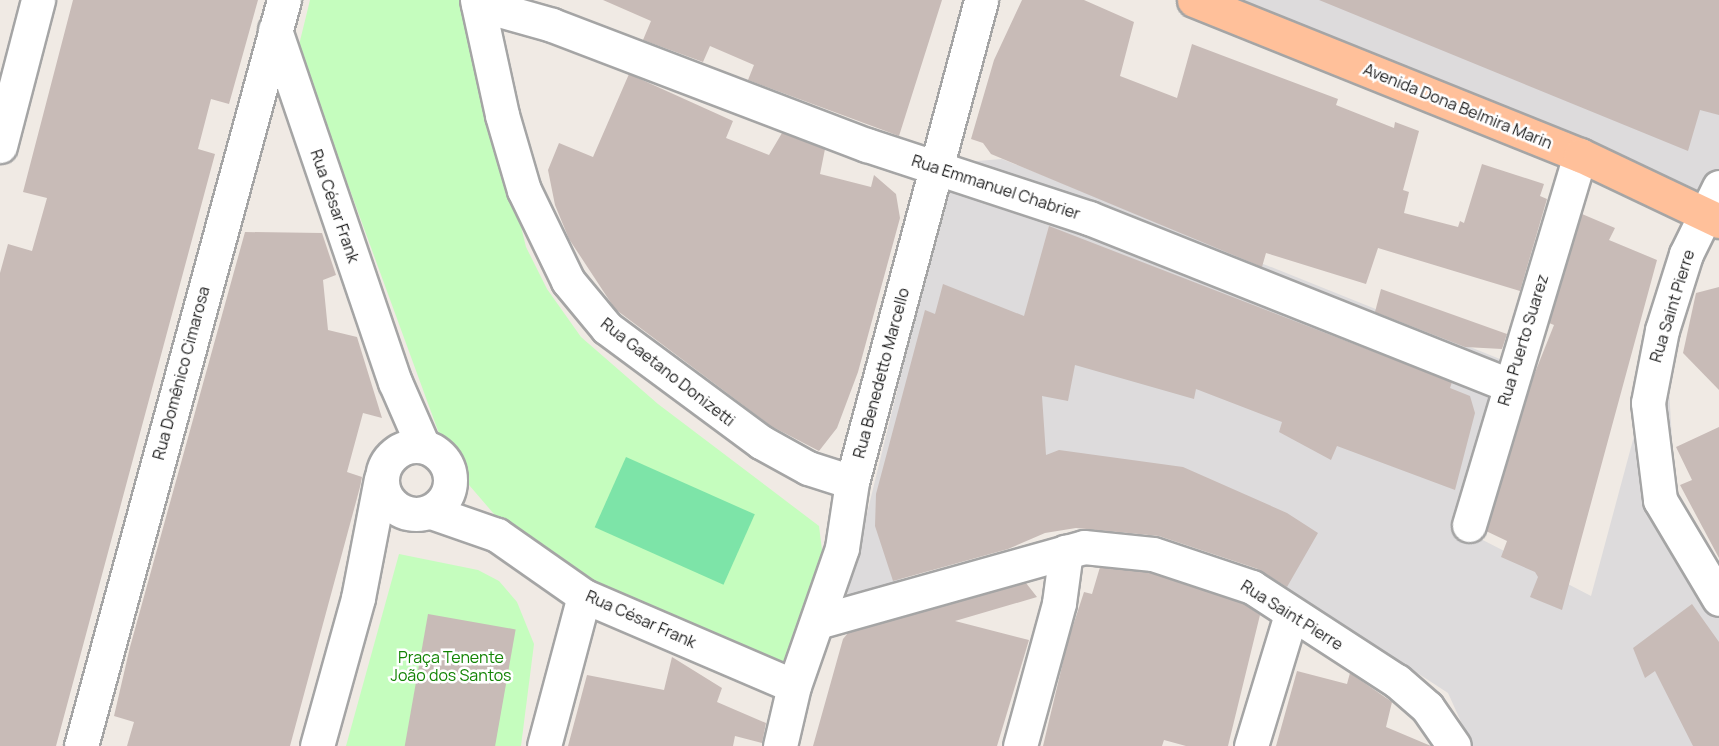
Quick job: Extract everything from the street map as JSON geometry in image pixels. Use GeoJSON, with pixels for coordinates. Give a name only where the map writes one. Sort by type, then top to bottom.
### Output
{"type":"FeatureCollection","features":[{"type":"Feature","properties":{"kind":"main road","name":"Avenida Dona Belmira Marin"},"geometry":{"type":"LineString","coordinates":[[1194,0],[1714,207]]}},
{"type":"Feature","properties":{"kind":"street"},"geometry":{"type":"LineString","coordinates":[[0,146],[38,0]]}},
{"type":"Feature","properties":{"kind":"street","name":"Rua Benedetto Marcello"},"geometry":{"type":"LineString","coordinates":[[780,746],[794,686],[842,548],[852,482],[934,167],[981,0]]}},
{"type":"Feature","properties":{"kind":"street","name":"Rua Emmanuel Chabrier"},"geometry":{"type":"LineString","coordinates":[[478,2],[552,25],[934,167],[1176,250],[1509,385]]}},
{"type":"Feature","properties":{"kind":"street","name":"Rua Gaetano Donizetti"},"geometry":{"type":"LineString","coordinates":[[478,2],[524,190],[568,281],[607,328],[743,429],[808,468],[852,482]]}},
{"type":"Feature","properties":{"kind":"street","name":"Rua César Frank"},"geometry":{"type":"LineString","coordinates":[[280,15],[395,382],[423,446]]}},
{"type":"Feature","properties":{"kind":"street","name":"Rua Domênico Cimarosa"},"geometry":{"type":"LineString","coordinates":[[81,746],[280,15]]}},
{"type":"Feature","properties":{"kind":"street","name":"Rua Puerto Suarez"},"geometry":{"type":"LineString","coordinates":[[1469,525],[1509,385],[1580,155]]}},
{"type":"Feature","properties":{"kind":"street","name":"Rua Saint Pierre"},"geometry":{"type":"LineString","coordinates":[[1714,207],[1662,330],[1651,378],[1649,427],[1660,500],[1719,599]]}},
{"type":"Feature","properties":{"kind":"street","name":"Rua César Frank"},"geometry":{"type":"LineString","coordinates":[[358,598],[382,473],[395,382]]}},
{"type":"Feature","properties":{"kind":"street"},"geometry":{"type":"LineString","coordinates":[[317,746],[358,598],[419,513],[446,497],[450,476],[441,456],[423,446],[400,450],[382,473],[394,507],[419,513]]}},
{"type":"Feature","properties":{"kind":"street","name":"Rua César Frank"},"geometry":{"type":"LineString","coordinates":[[450,476],[497,535],[584,596],[794,686]]}},
{"type":"Feature","properties":{"kind":"street","name":"Rua César Frank"},"geometry":{"type":"LineString","coordinates":[[419,513],[497,535]]}},
{"type":"Feature","properties":{"kind":"street","name":"Rua Saint Pierre"},"geometry":{"type":"LineString","coordinates":[[817,622],[1066,551],[1117,548],[1190,563],[1252,587],[1397,681],[1427,707],[1454,746]]}},
{"type":"Feature","properties":{"kind":"street"},"geometry":{"type":"LineString","coordinates":[[1020,746],[1059,603],[1066,551]]}},
{"type":"Feature","properties":{"kind":"street"},"geometry":{"type":"LineString","coordinates":[[544,746],[584,596]]}},
{"type":"Feature","properties":{"kind":"street"},"geometry":{"type":"LineString","coordinates":[[1251,746],[1291,614]]}},
{"type":"Feature","properties":{"kind":"shaded area"},"geometry":{"type":"Polygon","coordinates":[[[1243,0],[1719,0],[1719,203],[1702,195],[1243,0]]]}},
{"type":"Feature","properties":{"kind":"shaded area"},"geometry":{"type":"Polygon","coordinates":[[[1002,159],[1530,371],[1477,537],[1591,596],[1644,399],[1669,389],[1676,506],[1719,571],[1719,746],[1472,746],[1448,693],[1249,563],[1110,509],[1003,535],[845,603],[953,163],[1002,159]]]}},
{"type":"Feature","properties":{"kind":"green space"},"geometry":{"type":"Polygon","coordinates":[[[310,0],[466,0],[526,247],[547,289],[581,337],[658,404],[819,526],[823,558],[783,669],[577,580],[506,528],[463,478],[441,439],[305,67],[299,45],[310,0]]]}},
{"type":"Feature","properties":{"kind":"green space"},"geometry":{"type":"Polygon","coordinates":[[[626,457],[755,514],[723,585],[595,527],[626,457]]]}},
{"type":"Feature","properties":{"kind":"green space","name":"Praça Tenente João dos Santos"},"geometry":{"type":"Polygon","coordinates":[[[399,554],[478,570],[499,581],[517,602],[534,644],[521,746],[346,746],[399,554]]]}},
{"type":"Feature","properties":{"kind":"building"},"geometry":{"type":"Polygon","coordinates":[[[73,0],[258,0],[229,104],[211,99],[198,149],[215,154],[56,746],[0,746],[0,273],[8,244],[32,251],[47,198],[23,192],[73,0]]]}},
{"type":"Feature","properties":{"kind":"building"},"geometry":{"type":"Polygon","coordinates":[[[603,0],[942,0],[899,136],[748,80],[754,65],[710,46],[703,62],[643,40],[651,21],[603,0]]]}},
{"type":"Feature","properties":{"kind":"building"},"geometry":{"type":"Polygon","coordinates":[[[1022,0],[1084,0],[1134,22],[1120,76],[1177,98],[1192,44],[1338,99],[1336,105],[1394,128],[1395,122],[1419,131],[1403,190],[1409,192],[1404,213],[1458,227],[1460,221],[1464,223],[1482,164],[1544,184],[1540,196],[1547,199],[1520,291],[1378,248],[1366,284],[1266,253],[1262,267],[991,154],[983,143],[971,139],[994,60],[1022,0]]]}},
{"type":"Feature","properties":{"kind":"building"},"geometry":{"type":"Polygon","coordinates":[[[1319,0],[1719,0],[1719,115],[1700,110],[1688,151],[1319,0]]]}},
{"type":"Feature","properties":{"kind":"building"},"geometry":{"type":"Polygon","coordinates":[[[629,74],[733,121],[726,138],[769,155],[782,133],[825,149],[820,174],[871,187],[874,175],[896,194],[900,218],[858,372],[837,428],[819,451],[771,426],[615,309],[569,239],[555,205],[548,170],[559,143],[593,157],[629,74]]]}},
{"type":"Feature","properties":{"kind":"building"},"geometry":{"type":"Polygon","coordinates":[[[1582,214],[1615,228],[1609,240],[1657,260],[1562,610],[1530,597],[1538,577],[1535,572],[1501,557],[1507,541],[1486,531],[1534,375],[1554,325],[1549,323],[1582,214]]]}},
{"type":"Feature","properties":{"kind":"building"},"geometry":{"type":"Polygon","coordinates":[[[1049,226],[1452,382],[1450,388],[1470,396],[1475,413],[1455,490],[1337,446],[1331,460],[1279,432],[1282,422],[1196,389],[1194,399],[1075,365],[1068,401],[1042,396],[1046,455],[1059,450],[1183,467],[1287,513],[1318,533],[1287,587],[1258,569],[1159,536],[1076,528],[1045,533],[1008,549],[893,581],[875,526],[876,494],[925,310],[935,314],[943,284],[1024,316],[1049,226]]]}},
{"type":"Feature","properties":{"kind":"building"},"geometry":{"type":"Polygon","coordinates":[[[245,232],[322,233],[336,275],[323,280],[328,330],[357,337],[382,418],[363,413],[347,472],[362,477],[360,487],[290,746],[127,746],[134,722],[114,716],[130,647],[245,232]]]}},
{"type":"Feature","properties":{"kind":"building"},"geometry":{"type":"Polygon","coordinates":[[[1719,287],[1719,390],[1683,353],[1696,293],[1719,287]]]}},
{"type":"Feature","properties":{"kind":"building"},"geometry":{"type":"Polygon","coordinates":[[[1381,289],[1507,334],[1502,349],[1465,347],[1375,312],[1381,289]]]}},
{"type":"Feature","properties":{"kind":"building"},"geometry":{"type":"Polygon","coordinates":[[[1719,427],[1719,558],[1680,485],[1692,480],[1676,447],[1719,427]]]}},
{"type":"Feature","properties":{"kind":"building"},"geometry":{"type":"Polygon","coordinates":[[[1100,567],[1149,572],[1244,604],[1260,615],[1228,746],[1186,746],[1164,740],[1162,746],[1043,746],[1068,641],[1084,592],[1092,594],[1100,567]]]}},
{"type":"Feature","properties":{"kind":"building"},"geometry":{"type":"Polygon","coordinates":[[[1026,583],[1037,597],[955,621],[1029,640],[997,746],[813,746],[843,639],[848,633],[1026,583]]]}},
{"type":"Feature","properties":{"kind":"building"},"geometry":{"type":"Polygon","coordinates":[[[1692,604],[1719,642],[1719,746],[1693,746],[1655,671],[1645,678],[1633,648],[1692,604]]]}},
{"type":"Feature","properties":{"kind":"building"},"geometry":{"type":"Polygon","coordinates":[[[428,614],[516,629],[495,746],[405,746],[428,614]]]}},
{"type":"Feature","properties":{"kind":"building"},"geometry":{"type":"Polygon","coordinates":[[[672,657],[722,688],[717,702],[766,723],[762,743],[735,736],[733,746],[568,746],[587,675],[664,690],[672,657]]]}},
{"type":"Feature","properties":{"kind":"building"},"geometry":{"type":"Polygon","coordinates":[[[1297,671],[1347,684],[1350,673],[1392,702],[1386,727],[1431,746],[1276,746],[1297,671]]]}}]}
